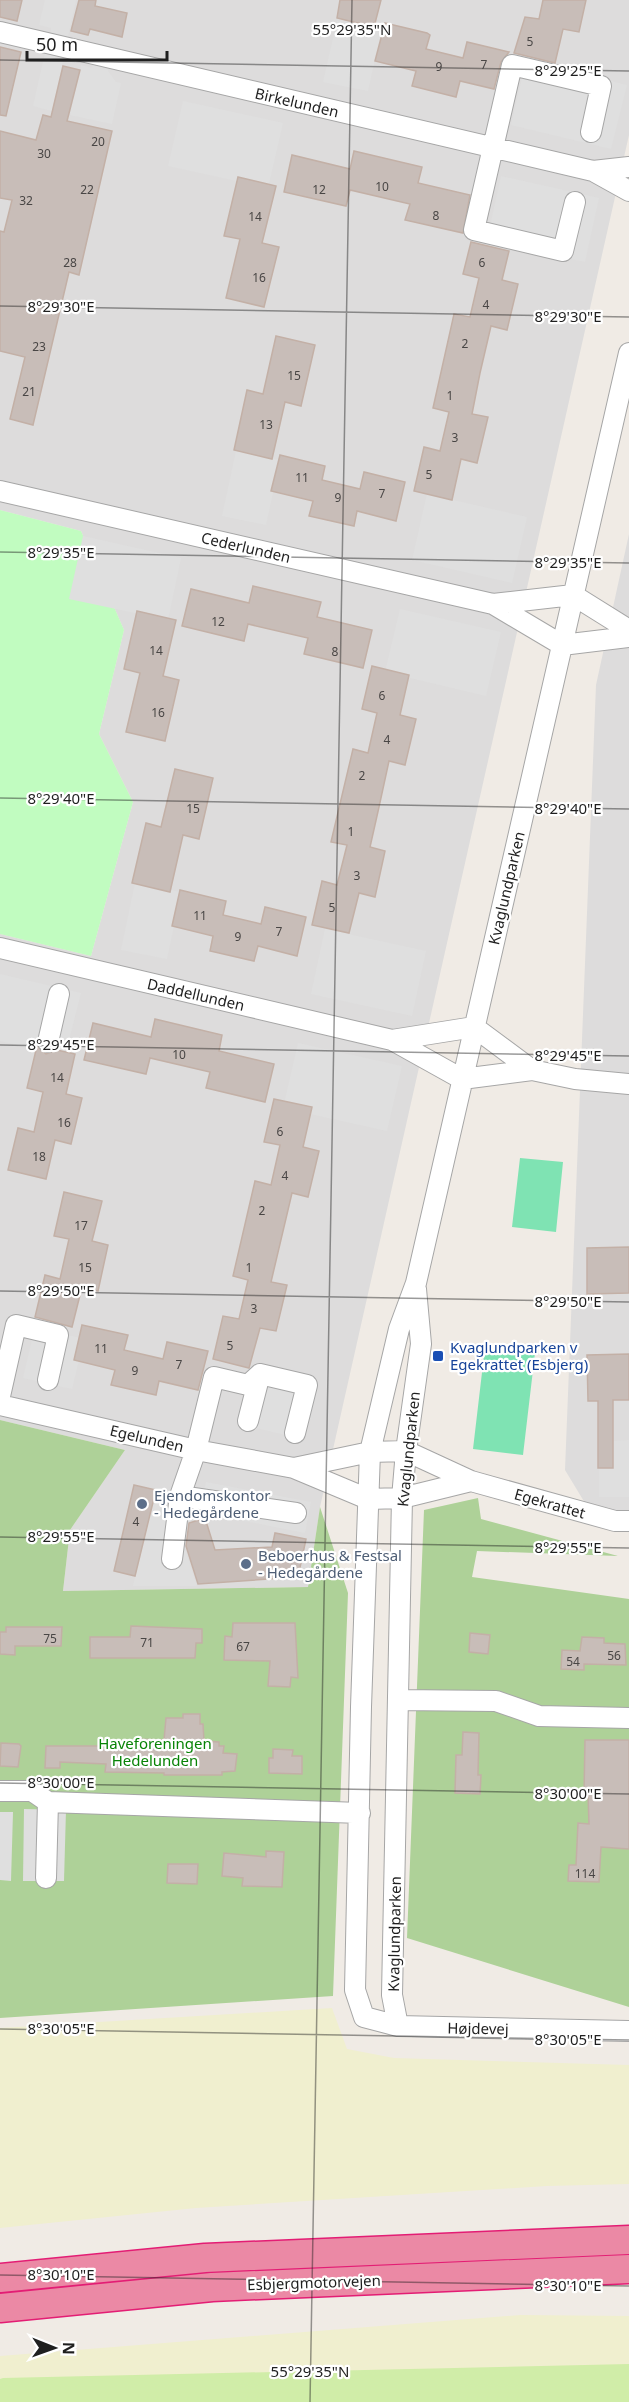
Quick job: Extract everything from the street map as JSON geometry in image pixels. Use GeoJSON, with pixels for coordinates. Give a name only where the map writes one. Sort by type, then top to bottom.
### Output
{"type":"FeatureCollection","features":[{"type":"Feature","properties":{"kind":"highway","name":"Esbjergmotorvejen"},"geometry":{"type":"LineString","coordinates":[[0,2278],[205,2258],[629,2240]]}},
{"type":"Feature","properties":{"kind":"highway","name":"Esbjergmotorvejen"},"geometry":{"type":"LineString","coordinates":[[0,2308],[212,2287],[629,2269]]}},
{"type":"Feature","properties":{"kind":"street","name":"Birkelunden"},"geometry":{"type":"LineString","coordinates":[[0,32],[593,171],[629,191]]}},
{"type":"Feature","properties":{"kind":"street"},"geometry":{"type":"LineString","coordinates":[[575,202],[563,251],[474,230],[512,64],[601,86],[591,132]]}},
{"type":"Feature","properties":{"kind":"street","name":"Birkelunden"},"geometry":{"type":"LineString","coordinates":[[593,171],[629,167]]}},
{"type":"Feature","properties":{"kind":"street","name":"Kvaglundparken"},"geometry":{"type":"LineString","coordinates":[[416,1283],[420,1344],[402,1498],[392,1995],[398,2026],[364,2017],[355,1990],[370,1452],[399,1329],[416,1283],[629,354]]}},
{"type":"Feature","properties":{"kind":"street","name":"Cederlunden"},"geometry":{"type":"LineString","coordinates":[[0,490],[493,604],[562,645]]}},
{"type":"Feature","properties":{"kind":"street"},"geometry":{"type":"LineString","coordinates":[[573,595],[629,630]]}},
{"type":"Feature","properties":{"kind":"street","name":"Cederlunden"},"geometry":{"type":"LineString","coordinates":[[493,604],[573,595]]}},
{"type":"Feature","properties":{"kind":"street"},"geometry":{"type":"LineString","coordinates":[[562,645],[629,637]]}},
{"type":"Feature","properties":{"kind":"street","name":"Daddellunden"},"geometry":{"type":"LineString","coordinates":[[0,948],[392,1040],[462,1079]]}},
{"type":"Feature","properties":{"kind":"street"},"geometry":{"type":"LineString","coordinates":[[48,1042],[59,994]]}},
{"type":"Feature","properties":{"kind":"street"},"geometry":{"type":"LineString","coordinates":[[474,1026],[532,1070]]}},
{"type":"Feature","properties":{"kind":"street","name":"Daddellunden"},"geometry":{"type":"LineString","coordinates":[[392,1040],[474,1026]]}},
{"type":"Feature","properties":{"kind":"street"},"geometry":{"type":"LineString","coordinates":[[462,1079],[532,1070],[575,1079],[629,1084]]}},
{"type":"Feature","properties":{"kind":"street"},"geometry":{"type":"LineString","coordinates":[[0,1396],[16,1325],[58,1335],[48,1380]]}},
{"type":"Feature","properties":{"kind":"street"},"geometry":{"type":"LineString","coordinates":[[248,1421],[260,1374]]}},
{"type":"Feature","properties":{"kind":"street"},"geometry":{"type":"LineString","coordinates":[[260,1374],[307,1385],[295,1433]]}},
{"type":"Feature","properties":{"kind":"street"},"geometry":{"type":"LineString","coordinates":[[172,1559],[180,1496],[196,1449],[214,1377],[248,1385],[260,1374]]}},
{"type":"Feature","properties":{"kind":"street","name":"Egelunden"},"geometry":{"type":"LineString","coordinates":[[0,1405],[196,1449],[294,1468],[368,1498],[402,1498]]}},
{"type":"Feature","properties":{"kind":"street","name":"Egelunden"},"geometry":{"type":"LineString","coordinates":[[294,1468],[370,1452],[406,1451]]}},
{"type":"Feature","properties":{"kind":"street","name":"Egekrattet"},"geometry":{"type":"LineString","coordinates":[[406,1451],[471,1480],[615,1521],[629,1521]]}},
{"type":"Feature","properties":{"kind":"street"},"geometry":{"type":"LineString","coordinates":[[402,1498],[471,1480]]}},
{"type":"Feature","properties":{"kind":"street"},"geometry":{"type":"LineString","coordinates":[[180,1496],[296,1513]]}},
{"type":"Feature","properties":{"kind":"street"},"geometry":{"type":"LineString","coordinates":[[399,1700],[496,1701],[538,1716],[629,1718]]}},
{"type":"Feature","properties":{"kind":"street"},"geometry":{"type":"LineString","coordinates":[[0,1791],[32,1791],[48,1803],[360,1813]]}},
{"type":"Feature","properties":{"kind":"street"},"geometry":{"type":"LineString","coordinates":[[46,1878],[48,1803]]}},
{"type":"Feature","properties":{"kind":"street","name":"Højdevej"},"geometry":{"type":"LineString","coordinates":[[398,2026],[629,2031]]}},
{"type":"Feature","properties":{"kind":"shaded area"},"geometry":{"type":"Polygon","coordinates":[[[0,0],[629,0],[629,135],[320,1507],[308,1587],[63,1591],[70,1530],[125,1450],[0,1420],[0,934],[91,956],[133,802],[99,734],[124,630],[81,531],[0,510],[0,0]]]}},
{"type":"Feature","properties":{"kind":"shaded area"},"geometry":{"type":"Polygon","coordinates":[[[45,0],[76,0],[67,41],[50,37],[51,28],[39,25],[45,0]]]}},
{"type":"Feature","properties":{"kind":"shaded area"},"geometry":{"type":"Polygon","coordinates":[[[337,21],[381,32],[368,91],[323,82],[337,21]]]}},
{"type":"Feature","properties":{"kind":"shaded area"},"geometry":{"type":"Polygon","coordinates":[[[45,53],[64,57],[52,111],[33,106],[45,53]]]}},
{"type":"Feature","properties":{"kind":"shaded area"},"geometry":{"type":"Polygon","coordinates":[[[94,61],[110,65],[108,71],[116,82],[121,83],[112,124],[70,115],[81,65],[92,68],[94,61]]]}},
{"type":"Feature","properties":{"kind":"shaded area"},"geometry":{"type":"Polygon","coordinates":[[[526,61],[627,85],[611,149],[511,125],[526,61]]]}},
{"type":"Feature","properties":{"kind":"shaded area"},"geometry":{"type":"Polygon","coordinates":[[[183,101],[283,123],[268,188],[168,166],[183,101]]]}},
{"type":"Feature","properties":{"kind":"shaded area"},"geometry":{"type":"Polygon","coordinates":[[[501,176],[599,198],[585,262],[487,240],[501,176]]]}},
{"type":"Feature","properties":{"kind":"shaded area"},"geometry":{"type":"Polygon","coordinates":[[[236,451],[280,460],[266,525],[222,516],[236,451]]]}},
{"type":"Feature","properties":{"kind":"shaded area"},"geometry":{"type":"Polygon","coordinates":[[[427,494],[527,517],[512,583],[412,560],[427,494]]]}},
{"type":"Feature","properties":{"kind":"shaded area"},"geometry":{"type":"Polygon","coordinates":[[[629,534],[629,1514],[588,1508],[565,1470],[596,685],[629,534]]]}},
{"type":"Feature","properties":{"kind":"shaded area"},"geometry":{"type":"Polygon","coordinates":[[[83,536],[181,558],[168,620],[69,599],[83,536]]]}},
{"type":"Feature","properties":{"kind":"shaded area"},"geometry":{"type":"Polygon","coordinates":[[[400,609],[501,632],[486,696],[385,672],[400,609]]]}},
{"type":"Feature","properties":{"kind":"shaded area"},"geometry":{"type":"Polygon","coordinates":[[[135,883],[181,892],[167,959],[121,950],[135,883]]]}},
{"type":"Feature","properties":{"kind":"shaded area"},"geometry":{"type":"Polygon","coordinates":[[[325,929],[426,951],[412,1016],[311,994],[325,929]]]}},
{"type":"Feature","properties":{"kind":"shaded area"},"geometry":{"type":"Polygon","coordinates":[[[0,974],[81,993],[65,1056],[0,1041],[0,974]]]}},
{"type":"Feature","properties":{"kind":"shaded area"},"geometry":{"type":"Polygon","coordinates":[[[298,1043],[402,1066],[387,1131],[283,1108],[298,1043]]]}},
{"type":"Feature","properties":{"kind":"shaded area"},"geometry":{"type":"Polygon","coordinates":[[[35,1327],[84,1339],[72,1389],[23,1378],[35,1327]]]}},
{"type":"Feature","properties":{"kind":"shaded area"},"geometry":{"type":"Polygon","coordinates":[[[254,1368],[316,1383],[302,1439],[240,1424],[254,1368]]]}},
{"type":"Feature","properties":{"kind":"shaded area"},"geometry":{"type":"Polygon","coordinates":[[[629,1440],[629,1497],[599,1497],[599,1467],[614,1467],[614,1441],[629,1440]]]}},
{"type":"Feature","properties":{"kind":"shaded area"},"geometry":{"type":"Polygon","coordinates":[[[206,1482],[311,1502],[305,1533],[200,1512],[206,1482]]]}},
{"type":"Feature","properties":{"kind":"shaded area"},"geometry":{"type":"Polygon","coordinates":[[[153,1501],[171,1505],[197,1586],[133,1586],[153,1501]]]}},
{"type":"Feature","properties":{"kind":"shaded area"},"geometry":{"type":"Polygon","coordinates":[[[24,1809],[66,1810],[64,1881],[23,1881],[24,1809]]]}},
{"type":"Feature","properties":{"kind":"shaded area"},"geometry":{"type":"Polygon","coordinates":[[[0,1812],[13,1812],[11,1881],[0,1880],[0,1812]]]}},
{"type":"Feature","properties":{"kind":"green space"},"geometry":{"type":"Polygon","coordinates":[[[0,510],[81,531],[124,630],[99,734],[133,802],[91,956],[0,934],[0,510]]]}},
{"type":"Feature","properties":{"kind":"green space"},"geometry":{"type":"Polygon","coordinates":[[[520,1158],[563,1162],[556,1232],[512,1227],[520,1158]]]}},
{"type":"Feature","properties":{"kind":"green space"},"geometry":{"type":"Polygon","coordinates":[[[485,1347],[535,1353],[523,1455],[473,1449],[485,1347]]]}},
{"type":"Feature","properties":{"kind":"green space","name":"Haveforeningen Hedelunden"},"geometry":{"type":"Polygon","coordinates":[[[0,1420],[125,1450],[70,1530],[63,1591],[308,1587],[320,1507],[348,1593],[333,1996],[0,2018],[0,1420]]]}},
{"type":"Feature","properties":{"kind":"green space"},"geometry":{"type":"Polygon","coordinates":[[[478,1498],[481,1519],[618,1556],[477,1551],[472,1577],[629,1599],[629,2007],[407,1938],[424,1510],[478,1498]]]}},
{"type":"Feature","properties":{"kind":"green space"},"geometry":{"type":"Polygon","coordinates":[[[332,2008],[347,2049],[394,2058],[629,2065],[629,2184],[547,2186],[196,2208],[0,2228],[0,2028],[332,2008]]]}},
{"type":"Feature","properties":{"kind":"green space"},"geometry":{"type":"Polygon","coordinates":[[[521,2315],[629,2316],[629,2402],[0,2402],[0,2356],[521,2315]]]}},
{"type":"Feature","properties":{"kind":"green space"},"geometry":{"type":"Polygon","coordinates":[[[629,2364],[629,2402],[0,2402],[0,2379],[3,2378],[629,2364]]]}},
{"type":"Feature","properties":{"kind":"building"},"geometry":{"type":"Polygon","coordinates":[[[0,0],[22,0],[17,21],[0,17],[0,0]]]}},
{"type":"Feature","properties":{"kind":"building"},"geometry":{"type":"Polygon","coordinates":[[[79,0],[96,0],[95,6],[127,13],[122,37],[90,29],[88,35],[71,31],[79,0]]]}},
{"type":"Feature","properties":{"kind":"building"},"geometry":{"type":"Polygon","coordinates":[[[340,0],[381,0],[374,27],[337,18],[340,0]]]}},
{"type":"Feature","properties":{"kind":"building"},"geometry":{"type":"Polygon","coordinates":[[[543,0],[586,0],[579,32],[563,29],[555,63],[514,53],[525,17],[539,19],[543,0]]]}},
{"type":"Feature","properties":{"kind":"building"},"geometry":{"type":"Polygon","coordinates":[[[385,23],[427,33],[430,35],[426,49],[463,58],[467,42],[509,52],[501,62],[494,89],[460,81],[456,97],[412,86],[416,71],[375,61],[385,23]]]}},
{"type":"Feature","properties":{"kind":"building"},"geometry":{"type":"Polygon","coordinates":[[[0,47],[21,52],[6,116],[0,115],[0,47]]]}},
{"type":"Feature","properties":{"kind":"building"},"geometry":{"type":"Polygon","coordinates":[[[63,66],[80,70],[67,121],[112,131],[79,275],[69,272],[33,425],[10,419],[25,357],[0,351],[0,231],[4,232],[12,200],[0,198],[0,131],[36,140],[43,115],[51,117],[63,66]]]}},
{"type":"Feature","properties":{"kind":"building"},"geometry":{"type":"Polygon","coordinates":[[[354,151],[422,167],[418,183],[470,195],[463,233],[405,220],[410,204],[350,190],[346,206],[284,192],[292,155],[350,169],[354,151]]]}},
{"type":"Feature","properties":{"kind":"building"},"geometry":{"type":"Polygon","coordinates":[[[238,177],[276,186],[262,243],[279,247],[264,307],[226,298],[240,239],[224,236],[238,177]]]}},
{"type":"Feature","properties":{"kind":"building"},"geometry":{"type":"Polygon","coordinates":[[[471,242],[509,251],[502,280],[518,284],[507,330],[491,326],[472,414],[488,417],[477,463],[461,459],[452,500],[414,491],[424,447],[440,451],[449,412],[433,408],[454,314],[470,317],[479,278],[463,274],[471,242]]]}},
{"type":"Feature","properties":{"kind":"building"},"geometry":{"type":"Polygon","coordinates":[[[276,336],[315,345],[301,406],[285,402],[272,459],[234,450],[247,390],[263,394],[276,336]]]}},
{"type":"Feature","properties":{"kind":"building"},"geometry":{"type":"Polygon","coordinates":[[[280,455],[325,466],[322,480],[360,489],[364,472],[405,482],[396,521],[357,511],[354,526],[309,516],[313,501],[271,491],[280,455]]]}},
{"type":"Feature","properties":{"kind":"building"},"geometry":{"type":"Polygon","coordinates":[[[253,586],[321,602],[317,617],[372,630],[363,668],[304,654],[308,638],[248,624],[244,641],[182,626],[191,589],[249,603],[253,586]]]}},
{"type":"Feature","properties":{"kind":"building"},"geometry":{"type":"Polygon","coordinates":[[[137,611],[176,620],[163,676],[179,680],[165,741],[126,732],[140,673],[124,669],[137,611]]]}},
{"type":"Feature","properties":{"kind":"building"},"geometry":{"type":"Polygon","coordinates":[[[372,666],[409,675],[400,715],[416,719],[405,765],[389,761],[370,847],[385,851],[375,897],[359,893],[349,933],[312,925],[322,881],[337,885],[347,845],[331,842],[353,749],[368,753],[377,713],[362,709],[372,666]]]}},
{"type":"Feature","properties":{"kind":"building"},"geometry":{"type":"Polygon","coordinates":[[[175,769],[213,778],[199,839],[183,835],[170,892],[132,883],[146,823],[161,827],[175,769]]]}},
{"type":"Feature","properties":{"kind":"building"},"geometry":{"type":"Polygon","coordinates":[[[180,890],[226,901],[223,915],[261,924],[265,907],[306,917],[297,956],[258,946],[254,961],[210,951],[213,936],[172,926],[180,890]]]}},
{"type":"Feature","properties":{"kind":"building"},"geometry":{"type":"Polygon","coordinates":[[[155,1019],[222,1035],[219,1051],[274,1064],[265,1102],[206,1088],[210,1072],[150,1058],[146,1074],[84,1060],[93,1023],[151,1037],[155,1019]]]}},
{"type":"Feature","properties":{"kind":"building"},"geometry":{"type":"Polygon","coordinates":[[[37,1046],[46,1054],[57,1050],[75,1054],[66,1094],[82,1098],[71,1144],[55,1140],[46,1179],[8,1170],[18,1128],[34,1132],[43,1092],[27,1088],[37,1046]]]}},
{"type":"Feature","properties":{"kind":"building"},"geometry":{"type":"Polygon","coordinates":[[[274,1099],[312,1107],[303,1147],[319,1151],[308,1197],[292,1193],[271,1282],[287,1285],[276,1331],[260,1328],[249,1368],[213,1359],[223,1316],[239,1319],[248,1280],[233,1276],[255,1181],[271,1185],[280,1145],[264,1142],[274,1099]]]}},
{"type":"Feature","properties":{"kind":"building"},"geometry":{"type":"Polygon","coordinates":[[[64,1192],[102,1201],[92,1241],[108,1245],[98,1291],[82,1287],[72,1327],[35,1317],[45,1275],[60,1279],[69,1239],[54,1236],[64,1192]]]}},
{"type":"Feature","properties":{"kind":"building"},"geometry":{"type":"Polygon","coordinates":[[[629,1247],[629,1293],[587,1294],[587,1248],[629,1247]]]}},
{"type":"Feature","properties":{"kind":"building"},"geometry":{"type":"Polygon","coordinates":[[[82,1325],[128,1335],[124,1350],[163,1359],[167,1342],[208,1351],[198,1390],[159,1381],[156,1395],[111,1385],[115,1370],[74,1360],[82,1325]]]}},
{"type":"Feature","properties":{"kind":"building"},"geometry":{"type":"Polygon","coordinates":[[[629,1354],[629,1400],[613,1400],[613,1468],[598,1468],[598,1401],[588,1401],[587,1355],[629,1354]]]}},
{"type":"Feature","properties":{"kind":"building"},"geometry":{"type":"Polygon","coordinates":[[[134,1485],[156,1490],[135,1576],[114,1571],[134,1485]]]}},
{"type":"Feature","properties":{"kind":"building","name":"Beboerhus & Festsal - Hedegårdene"},"geometry":{"type":"Polygon","coordinates":[[[205,1518],[215,1550],[272,1547],[275,1533],[306,1539],[298,1577],[198,1584],[186,1546],[189,1523],[205,1518]]]}},
{"type":"Feature","properties":{"kind":"building"},"geometry":{"type":"Polygon","coordinates":[[[233,1623],[295,1623],[298,1678],[291,1677],[290,1687],[268,1686],[270,1661],[224,1660],[225,1636],[232,1637],[233,1623]]]}},
{"type":"Feature","properties":{"kind":"building"},"geometry":{"type":"Polygon","coordinates":[[[131,1626],[202,1629],[202,1643],[196,1643],[195,1658],[90,1658],[90,1637],[130,1637],[131,1626]]]}},
{"type":"Feature","properties":{"kind":"building"},"geometry":{"type":"Polygon","coordinates":[[[6,1627],[62,1627],[61,1646],[15,1646],[15,1655],[0,1654],[0,1632],[6,1632],[6,1627]]]}},
{"type":"Feature","properties":{"kind":"building"},"geometry":{"type":"Polygon","coordinates":[[[470,1633],[490,1635],[488,1654],[469,1652],[470,1633]]]}},
{"type":"Feature","properties":{"kind":"building"},"geometry":{"type":"Polygon","coordinates":[[[582,1637],[604,1638],[604,1643],[625,1644],[626,1665],[584,1664],[584,1670],[561,1669],[562,1650],[580,1651],[582,1637]]]}},
{"type":"Feature","properties":{"kind":"building"},"geometry":{"type":"Polygon","coordinates":[[[183,1714],[200,1714],[204,1741],[219,1742],[219,1746],[224,1746],[223,1753],[237,1754],[235,1771],[222,1772],[222,1775],[105,1772],[106,1764],[60,1762],[60,1768],[45,1768],[46,1746],[135,1746],[135,1739],[164,1740],[166,1718],[183,1718],[183,1714]]]}},
{"type":"Feature","properties":{"kind":"building"},"geometry":{"type":"Polygon","coordinates":[[[463,1732],[479,1733],[480,1794],[455,1793],[456,1755],[462,1755],[463,1732]]]}},
{"type":"Feature","properties":{"kind":"building"},"geometry":{"type":"Polygon","coordinates":[[[585,1740],[629,1740],[629,1849],[601,1847],[599,1882],[568,1881],[569,1865],[576,1865],[578,1823],[589,1824],[588,1794],[584,1794],[585,1740]]]}},
{"type":"Feature","properties":{"kind":"building"},"geometry":{"type":"Polygon","coordinates":[[[1,1743],[21,1746],[18,1767],[0,1766],[1,1743]]]}},
{"type":"Feature","properties":{"kind":"building"},"geometry":{"type":"Polygon","coordinates":[[[273,1749],[293,1750],[292,1756],[302,1756],[302,1774],[269,1773],[269,1758],[273,1758],[273,1749]]]}},
{"type":"Feature","properties":{"kind":"building"},"geometry":{"type":"Polygon","coordinates":[[[266,1851],[284,1852],[282,1887],[242,1886],[243,1878],[222,1876],[224,1853],[266,1857],[266,1851]]]}},
{"type":"Feature","properties":{"kind":"building"},"geometry":{"type":"Polygon","coordinates":[[[168,1864],[198,1864],[197,1884],[167,1883],[168,1864]]]}},
{"type":"Feature","properties":{"kind":"place","name":"Kvaglundparken v Egekrattet (Esbjerg)"},"geometry":{"type":"Point","coordinates":[438,1356]}},
{"type":"Feature","properties":{"kind":"place","name":"Ejendomskontor - Hedegårdene"},"geometry":{"type":"Point","coordinates":[142,1504]}},
{"type":"Feature","properties":{"kind":"place","name":"Beboerhus & Festsal - Hedegårdene"},"geometry":{"type":"Point","coordinates":[246,1564]}}]}
